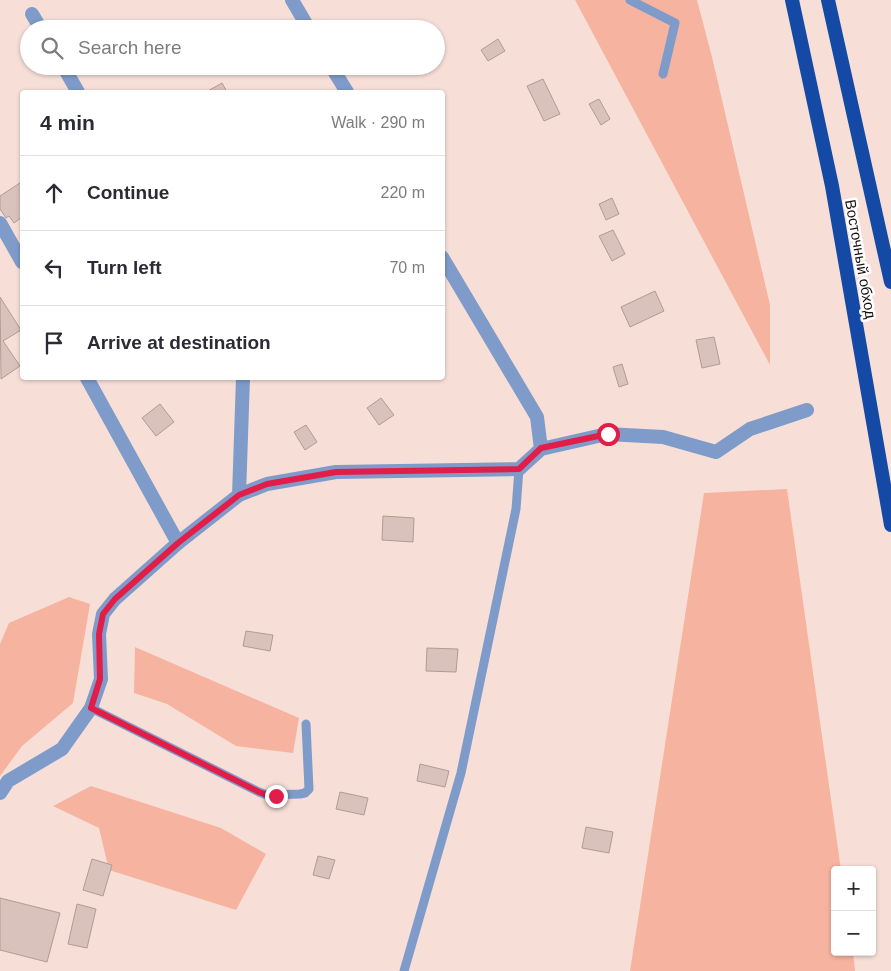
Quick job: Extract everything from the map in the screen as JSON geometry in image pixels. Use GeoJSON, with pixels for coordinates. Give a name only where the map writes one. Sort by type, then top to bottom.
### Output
{"type":"FeatureCollection","features":[{"type":"Feature","properties":{"kind":"highway","name":"Восточный обход"},"geometry":{"type":"LineString","coordinates":[[792,0],[832,186],[891,525]]}},
{"type":"Feature","properties":{"kind":"highway","name":"Восточный обход"},"geometry":{"type":"LineString","coordinates":[[828,0],[891,282]]}},
{"type":"Feature","properties":{"kind":"street"},"geometry":{"type":"LineString","coordinates":[[292,0],[304,20]]}},
{"type":"Feature","properties":{"kind":"street"},"geometry":{"type":"LineString","coordinates":[[32,14],[36,20]]}},
{"type":"Feature","properties":{"kind":"street"},"geometry":{"type":"LineString","coordinates":[[68,75],[77,90]]}},
{"type":"Feature","properties":{"kind":"street"},"geometry":{"type":"LineString","coordinates":[[337,75],[346,90]]}},
{"type":"Feature","properties":{"kind":"street"},"geometry":{"type":"LineString","coordinates":[[0,223],[20,258]]}},
{"type":"Feature","properties":{"kind":"street"},"geometry":{"type":"LineString","coordinates":[[445,262],[536,418],[541,448]]}},
{"type":"Feature","properties":{"kind":"street"},"geometry":{"type":"LineString","coordinates":[[88,380],[178,543]]}},
{"type":"Feature","properties":{"kind":"street"},"geometry":{"type":"LineString","coordinates":[[239,495],[243,380]]}},
{"type":"Feature","properties":{"kind":"street"},"geometry":{"type":"LineString","coordinates":[[0,793],[8,781],[62,749],[91,708],[100,679],[99,634],[103,614],[115,599],[178,543],[239,495],[267,484],[336,472],[519,469],[541,448],[608,434],[663,437],[716,452],[750,430],[807,410]]}},
{"type":"Feature","properties":{"kind":"lane"},"geometry":{"type":"LineString","coordinates":[[630,0],[675,24],[663,74]]}},
{"type":"Feature","properties":{"kind":"lane"},"geometry":{"type":"LineString","coordinates":[[404,971],[461,773],[516,509],[519,469]]}},
{"type":"Feature","properties":{"kind":"lane"},"geometry":{"type":"LineString","coordinates":[[91,708],[267,795],[300,794],[305,793],[309,789],[306,724]]}},
{"type":"Feature","properties":{"kind":"shaded area"},"geometry":{"type":"Polygon","coordinates":[[[575,0],[697,0],[770,305],[770,365],[575,0]]]}},
{"type":"Feature","properties":{"kind":"shaded area"},"geometry":{"type":"Polygon","coordinates":[[[787,489],[840,866],[831,866],[831,956],[853,956],[855,971],[630,971],[704,493],[787,489]]]}},
{"type":"Feature","properties":{"kind":"shaded area"},"geometry":{"type":"Polygon","coordinates":[[[69,597],[90,604],[73,703],[22,746],[0,776],[0,644],[9,623],[69,597]]]}},
{"type":"Feature","properties":{"kind":"shaded area"},"geometry":{"type":"Polygon","coordinates":[[[135,647],[299,718],[293,753],[236,746],[167,704],[134,693],[135,647]]]}},
{"type":"Feature","properties":{"kind":"shaded area"},"geometry":{"type":"Polygon","coordinates":[[[91,786],[221,828],[266,854],[236,910],[109,870],[99,828],[53,806],[91,786]]]}},
{"type":"Feature","properties":{"kind":"building"},"geometry":{"type":"Polygon","coordinates":[[[498,39],[505,51],[488,61],[481,50],[498,39]]]}},
{"type":"Feature","properties":{"kind":"building"},"geometry":{"type":"Polygon","coordinates":[[[543,79],[560,114],[544,121],[527,86],[543,79]]]}},
{"type":"Feature","properties":{"kind":"building"},"geometry":{"type":"Polygon","coordinates":[[[222,83],[226,90],[210,90],[222,83]]]}},
{"type":"Feature","properties":{"kind":"building"},"geometry":{"type":"Polygon","coordinates":[[[599,99],[610,119],[601,125],[589,104],[599,99]]]}},
{"type":"Feature","properties":{"kind":"building"},"geometry":{"type":"Polygon","coordinates":[[[20,183],[20,218],[14,223],[9,216],[6,218],[0,209],[0,196],[20,183]]]}},
{"type":"Feature","properties":{"kind":"building"},"geometry":{"type":"Polygon","coordinates":[[[612,198],[619,214],[606,220],[599,204],[612,198]]]}},
{"type":"Feature","properties":{"kind":"building"},"geometry":{"type":"Polygon","coordinates":[[[613,230],[625,254],[612,261],[599,236],[613,230]]]}},
{"type":"Feature","properties":{"kind":"building"},"geometry":{"type":"Polygon","coordinates":[[[655,291],[664,311],[630,327],[621,307],[655,291]]]}},
{"type":"Feature","properties":{"kind":"building"},"geometry":{"type":"Polygon","coordinates":[[[0,297],[20,328],[20,331],[3,341],[20,366],[1,379],[0,297]]]}},
{"type":"Feature","properties":{"kind":"building"},"geometry":{"type":"Polygon","coordinates":[[[714,337],[720,364],[702,368],[696,340],[714,337]]]}},
{"type":"Feature","properties":{"kind":"building"},"geometry":{"type":"Polygon","coordinates":[[[622,364],[628,384],[619,387],[613,367],[622,364]]]}},
{"type":"Feature","properties":{"kind":"building"},"geometry":{"type":"Polygon","coordinates":[[[381,398],[394,415],[379,425],[367,408],[381,398]]]}},
{"type":"Feature","properties":{"kind":"building"},"geometry":{"type":"Polygon","coordinates":[[[160,404],[174,422],[156,436],[142,418],[160,404]]]}},
{"type":"Feature","properties":{"kind":"building"},"geometry":{"type":"Polygon","coordinates":[[[306,425],[317,442],[305,450],[294,432],[306,425]]]}},
{"type":"Feature","properties":{"kind":"building"},"geometry":{"type":"Polygon","coordinates":[[[383,516],[414,518],[413,542],[382,540],[383,516]]]}},
{"type":"Feature","properties":{"kind":"building"},"geometry":{"type":"Polygon","coordinates":[[[246,631],[273,635],[270,651],[243,646],[246,631]]]}},
{"type":"Feature","properties":{"kind":"building"},"geometry":{"type":"Polygon","coordinates":[[[427,648],[458,649],[456,672],[426,671],[427,648]]]}},
{"type":"Feature","properties":{"kind":"building"},"geometry":{"type":"Polygon","coordinates":[[[420,764],[449,771],[445,787],[417,781],[420,764]]]}},
{"type":"Feature","properties":{"kind":"building"},"geometry":{"type":"Polygon","coordinates":[[[340,792],[368,798],[364,815],[336,809],[340,792]]]}},
{"type":"Feature","properties":{"kind":"building"},"geometry":{"type":"Polygon","coordinates":[[[586,827],[613,832],[609,853],[582,848],[586,827]]]}},
{"type":"Feature","properties":{"kind":"building"},"geometry":{"type":"Polygon","coordinates":[[[318,856],[335,860],[329,879],[313,875],[318,856]]]}},
{"type":"Feature","properties":{"kind":"building"},"geometry":{"type":"Polygon","coordinates":[[[92,859],[112,865],[103,896],[83,890],[92,859]]]}},
{"type":"Feature","properties":{"kind":"building"},"geometry":{"type":"Polygon","coordinates":[[[0,898],[60,913],[47,962],[0,950],[0,898]]]}},
{"type":"Feature","properties":{"kind":"building"},"geometry":{"type":"Polygon","coordinates":[[[77,904],[96,909],[87,948],[68,944],[77,904]]]}},
{"type":"Feature","properties":{"kind":"route"},"geometry":{"type":"LineString","coordinates":[[276,796],[259,792],[91,708],[100,679],[99,634],[103,614],[115,599],[178,543],[239,495],[267,484],[336,472],[519,469],[541,448],[608,434]]}}]}
